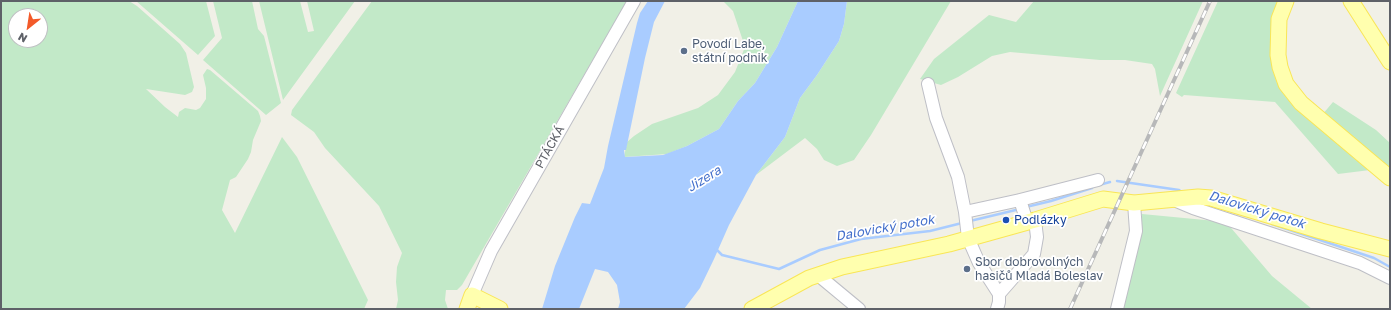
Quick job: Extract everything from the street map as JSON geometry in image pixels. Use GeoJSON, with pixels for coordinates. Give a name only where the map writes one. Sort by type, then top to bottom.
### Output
{"type":"FeatureCollection","features":[{"type":"Feature","properties":{"kind":"main road"},"geometry":{"type":"LineString","coordinates":[[1286,1],[1279,19],[1278,55],[1280,67],[1286,84],[1301,103],[1390,178]]}},
{"type":"Feature","properties":{"kind":"main road"},"geometry":{"type":"LineString","coordinates":[[1351,1],[1390,62]]}},
{"type":"Feature","properties":{"kind":"main road"},"geometry":{"type":"LineString","coordinates":[[752,309],[809,278],[842,267],[968,238],[1103,199],[1134,203],[1198,197],[1211,198],[1322,231],[1390,249]]}},
{"type":"Feature","properties":{"kind":"main road"},"geometry":{"type":"LineString","coordinates":[[470,302],[500,309]]}},
{"type":"Feature","properties":{"kind":"street","name":"PTÁCKÁ"},"geometry":{"type":"LineString","coordinates":[[470,302],[491,251],[634,1]]}},
{"type":"Feature","properties":{"kind":"street"},"geometry":{"type":"LineString","coordinates":[[928,84],[936,118],[958,178],[965,212],[968,238],[979,263],[999,294],[997,309]]}},
{"type":"Feature","properties":{"kind":"street"},"geometry":{"type":"LineString","coordinates":[[965,212],[1098,180]]}},
{"type":"Feature","properties":{"kind":"street"},"geometry":{"type":"LineString","coordinates":[[1178,199],[1193,208],[1360,264],[1390,278]]}},
{"type":"Feature","properties":{"kind":"street"},"geometry":{"type":"LineString","coordinates":[[999,294],[1034,254],[1037,236],[1020,200]]}},
{"type":"Feature","properties":{"kind":"street"},"geometry":{"type":"LineString","coordinates":[[1117,309],[1136,231],[1134,203]]}},
{"type":"Feature","properties":{"kind":"street"},"geometry":{"type":"LineString","coordinates":[[818,275],[859,309]]}},
{"type":"Feature","properties":{"kind":"green space"},"geometry":{"type":"Polygon","coordinates":[[[1,1],[129,1],[137,6],[180,44],[186,53],[194,87],[192,92],[185,95],[146,89],[165,107],[178,117],[179,112],[185,108],[196,110],[200,108],[206,99],[206,88],[203,75],[207,69],[258,111],[261,121],[253,140],[251,152],[236,177],[230,180],[222,210],[235,233],[282,137],[297,157],[368,300],[364,309],[1,309],[1,1]]]}},
{"type":"Feature","properties":{"kind":"green space"},"geometry":{"type":"Polygon","coordinates":[[[136,1],[206,1],[215,36],[198,55],[136,1]]]}},
{"type":"Feature","properties":{"kind":"green space"},"geometry":{"type":"Polygon","coordinates":[[[213,1],[252,1],[258,29],[264,36],[281,103],[266,115],[203,60],[222,38],[213,1]]]}},
{"type":"Feature","properties":{"kind":"green space"},"geometry":{"type":"Polygon","coordinates":[[[259,1],[300,1],[308,32],[314,31],[307,1],[355,1],[283,100],[259,1]]]}},
{"type":"Feature","properties":{"kind":"green space"},"geometry":{"type":"Polygon","coordinates":[[[372,1],[627,1],[462,285],[457,290],[446,290],[445,300],[448,309],[396,309],[398,300],[396,282],[397,267],[402,253],[379,206],[325,148],[314,132],[291,115],[292,110],[372,1]]]}},
{"type":"Feature","properties":{"kind":"green space"},"geometry":{"type":"Polygon","coordinates":[[[723,1],[798,1],[777,47],[755,83],[738,101],[719,129],[687,146],[667,154],[624,157],[627,142],[634,136],[652,124],[698,108],[718,95],[735,72],[745,47],[733,11],[723,1]]]}},
{"type":"Feature","properties":{"kind":"green space"},"geometry":{"type":"Polygon","coordinates":[[[847,1],[951,1],[871,135],[854,160],[837,166],[824,160],[817,149],[805,138],[756,175],[785,137],[800,98],[839,41],[844,24],[847,1]]]}},
{"type":"Feature","properties":{"kind":"green space"},"geometry":{"type":"Polygon","coordinates":[[[1034,1],[1203,1],[1160,96],[1155,69],[1152,64],[1125,60],[1100,60],[1010,52],[992,56],[958,77],[941,85],[920,79],[934,59],[989,15],[1016,22],[1034,1]]]}},
{"type":"Feature","properties":{"kind":"green space"},"geometry":{"type":"Polygon","coordinates":[[[1218,1],[1284,1],[1272,39],[1272,67],[1277,83],[1310,117],[1370,170],[1338,174],[1275,102],[1184,95],[1182,97],[1176,93],[1218,1]]]}},
{"type":"Feature","properties":{"kind":"green space"},"geometry":{"type":"Polygon","coordinates":[[[1333,102],[1376,130],[1390,143],[1390,176],[1322,115],[1333,102]]]}},
{"type":"Feature","properties":{"kind":"green space"},"geometry":{"type":"Polygon","coordinates":[[[1142,214],[1226,222],[1272,276],[1312,309],[1119,309],[1142,214]]]}},
{"type":"Feature","properties":{"kind":"water","name":"Jizera"},"geometry":{"type":"Polygon","coordinates":[[[648,1],[665,1],[654,22],[626,150],[624,150],[625,157],[663,155],[687,146],[719,129],[738,101],[755,83],[777,47],[798,1],[847,1],[844,24],[839,41],[800,98],[785,137],[756,175],[729,225],[700,288],[684,309],[618,309],[620,302],[617,285],[608,272],[595,269],[579,309],[542,309],[555,266],[575,217],[582,203],[590,204],[604,168],[637,23],[640,13],[648,1]]]}},
{"type":"Feature","properties":{"kind":"waterway","name":"Dalovický potok"},"geometry":{"type":"LineString","coordinates":[[1117,181],[1179,190],[1183,193]]}},
{"type":"Feature","properties":{"kind":"waterway","name":"Dalovický potok"},"geometry":{"type":"LineString","coordinates":[[1099,185],[1110,182]]}},
{"type":"Feature","properties":{"kind":"waterway","name":"Dalovický potok"},"geometry":{"type":"LineString","coordinates":[[1026,207],[1092,188]]}},
{"type":"Feature","properties":{"kind":"waterway","name":"Dalovický potok"},"geometry":{"type":"LineString","coordinates":[[970,221],[1020,209]]}},
{"type":"Feature","properties":{"kind":"waterway","name":"Dalovický potok"},"geometry":{"type":"LineString","coordinates":[[716,249],[722,255],[779,269],[820,250],[861,239],[930,231],[962,223]]}},
{"type":"Feature","properties":{"kind":"waterway","name":"Dalovický potok"},"geometry":{"type":"LineString","coordinates":[[1272,224],[1374,258],[1390,267]]}},
{"type":"Feature","properties":{"kind":"railway"},"geometry":{"type":"LineString","coordinates":[[1070,309],[1210,1]]}},
{"type":"Feature","properties":{"kind":"place","name":"Povodí Labe, státní podnik"},"geometry":{"type":"Point","coordinates":[684,51]}},
{"type":"Feature","properties":{"kind":"place","name":"Podlázky"},"geometry":{"type":"Point","coordinates":[1006,220]}},
{"type":"Feature","properties":{"kind":"place","name":"Sbor dobrovolných hasičů Mladá Boleslav"},"geometry":{"type":"Point","coordinates":[967,269]}}]}
